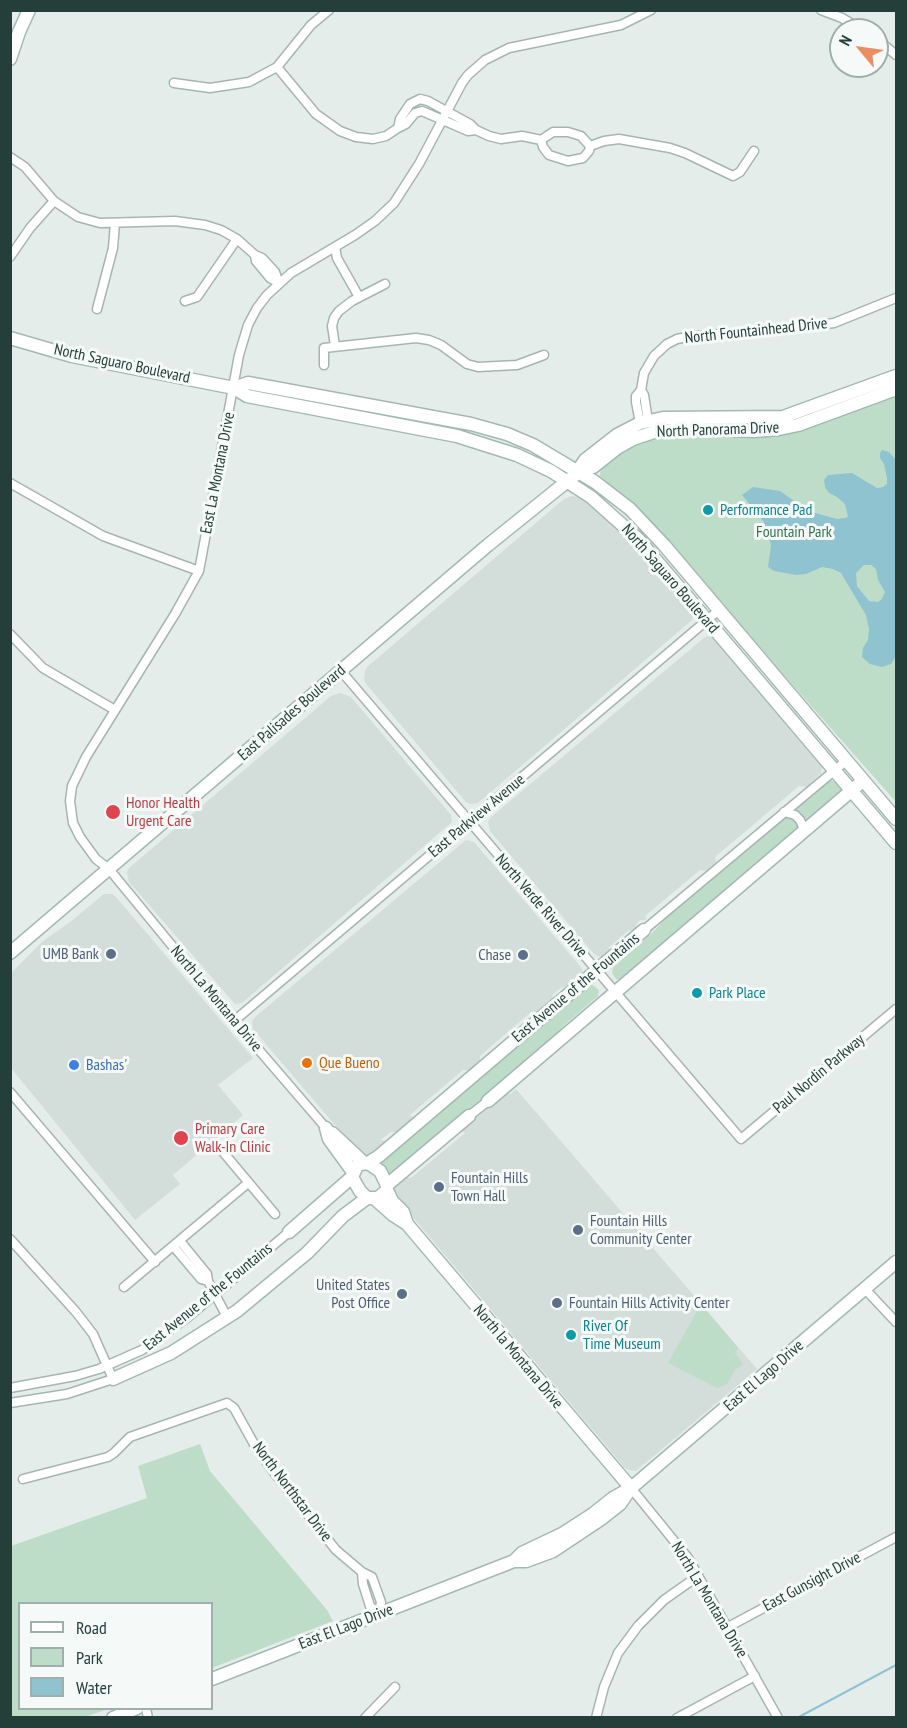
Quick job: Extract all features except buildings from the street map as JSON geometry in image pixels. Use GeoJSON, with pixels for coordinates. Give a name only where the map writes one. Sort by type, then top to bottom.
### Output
{"type":"FeatureCollection","features":[{"type":"Feature","properties":{"kind":"street"},"geometry":{"type":"LineString","coordinates":[[10,59],[28,10]]}},
{"type":"Feature","properties":{"kind":"street"},"geometry":{"type":"LineString","coordinates":[[174,83],[210,88],[249,82],[277,67],[311,24],[329,10]]}},
{"type":"Feature","properties":{"kind":"street","name":"East La Montana Drive"},"geometry":{"type":"LineString","coordinates":[[109,869],[96,859],[73,823],[70,801],[76,774],[199,571],[239,355],[252,316],[267,295],[291,273],[375,221],[394,203],[419,164],[468,75],[485,60],[502,51],[621,25],[651,10]]}},
{"type":"Feature","properties":{"kind":"street"},"geometry":{"type":"LineString","coordinates":[[821,10],[842,18]]}},
{"type":"Feature","properties":{"kind":"street"},"geometry":{"type":"LineString","coordinates":[[277,67],[315,114],[340,132],[356,137],[373,139],[386,136],[406,124],[418,111]]}},
{"type":"Feature","properties":{"kind":"street"},"geometry":{"type":"LineString","coordinates":[[398,128],[402,115],[414,101],[420,99],[428,101],[468,131],[476,130],[501,139],[522,136],[541,140],[553,132],[568,132],[580,136],[590,146]]}},
{"type":"Feature","properties":{"kind":"street"},"geometry":{"type":"LineString","coordinates":[[414,101],[418,111]]}},
{"type":"Feature","properties":{"kind":"street"},"geometry":{"type":"LineString","coordinates":[[418,111],[445,115]]}},
{"type":"Feature","properties":{"kind":"street"},"geometry":{"type":"LineString","coordinates":[[590,146],[619,139],[670,148],[733,176],[740,172],[754,152]]}},
{"type":"Feature","properties":{"kind":"street"},"geometry":{"type":"LineString","coordinates":[[541,140],[544,150],[549,155],[568,161],[583,158],[590,146]]}},
{"type":"Feature","properties":{"kind":"street"},"geometry":{"type":"LineString","coordinates":[[10,157],[25,167],[54,201],[68,212],[85,220],[115,223],[175,221],[205,225],[221,230],[262,258],[275,272],[279,283]]}},
{"type":"Feature","properties":{"kind":"street"},"geometry":{"type":"LineString","coordinates":[[10,257],[30,228],[54,201]]}},
{"type":"Feature","properties":{"kind":"street"},"geometry":{"type":"LineString","coordinates":[[97,309],[113,248],[115,223]]}},
{"type":"Feature","properties":{"kind":"street"},"geometry":{"type":"LineString","coordinates":[[185,301],[197,297],[237,239]]}},
{"type":"Feature","properties":{"kind":"street"},"geometry":{"type":"LineString","coordinates":[[335,247],[337,258],[362,296]]}},
{"type":"Feature","properties":{"kind":"street"},"geometry":{"type":"LineString","coordinates":[[335,346],[333,326],[334,318],[339,311],[385,284]]}},
{"type":"Feature","properties":{"kind":"street","name":"North Fountainhead Drive"},"geometry":{"type":"LineString","coordinates":[[644,422],[644,395],[641,390],[644,373],[654,356],[667,344],[677,339],[834,323],[897,298]]}},
{"type":"Feature","properties":{"kind":"street","name":"North Saguaro Boulevard"},"geometry":{"type":"LineString","coordinates":[[10,338],[72,356],[234,388],[256,399],[457,436],[492,446],[574,476],[609,492],[641,520],[897,819]]}},
{"type":"Feature","properties":{"kind":"street"},"geometry":{"type":"LineString","coordinates":[[324,365],[324,348],[416,338],[441,345],[467,364],[478,367],[517,365],[544,355]]}},
{"type":"Feature","properties":{"kind":"street","name":"North Panorama Drive"},"geometry":{"type":"LineString","coordinates":[[574,476],[585,460],[601,447],[617,435],[644,422],[672,417],[783,417],[897,376]]}},
{"type":"Feature","properties":{"kind":"street","name":"North Panorama Drive"},"geometry":{"type":"LineString","coordinates":[[574,476],[592,467],[617,447],[654,432],[690,428],[754,431],[779,429],[798,425],[897,389]]}},
{"type":"Feature","properties":{"kind":"street","name":"North Saguaro Boulevard"},"geometry":{"type":"LineString","coordinates":[[574,476],[591,497],[629,530],[897,843]]}},
{"type":"Feature","properties":{"kind":"street","name":"East Palisades Boulevard"},"geometry":{"type":"LineString","coordinates":[[10,953],[481,552],[574,476]]}},
{"type":"Feature","properties":{"kind":"street"},"geometry":{"type":"LineString","coordinates":[[10,483],[103,536],[199,571]]}},
{"type":"Feature","properties":{"kind":"street","name":"East Parkview Avenue"},"geometry":{"type":"LineString","coordinates":[[234,1021],[719,610]]}},
{"type":"Feature","properties":{"kind":"street"},"geometry":{"type":"LineString","coordinates":[[10,634],[43,668],[115,710]]}},
{"type":"Feature","properties":{"kind":"street","name":"North Verde River Drive"},"geometry":{"type":"LineString","coordinates":[[341,671],[741,1139]]}},
{"type":"Feature","properties":{"kind":"street","name":"East Avenue of the Fountains"},"geometry":{"type":"LineString","coordinates":[[366,1163],[380,1156],[596,970],[847,760]]}},
{"type":"Feature","properties":{"kind":"street","name":"East Avenue of the Fountains"},"geometry":{"type":"LineString","coordinates":[[387,1187],[864,780]]}},
{"type":"Feature","properties":{"kind":"street"},"geometry":{"type":"LineString","coordinates":[[784,812],[795,815],[800,820],[803,827],[800,836]]}},
{"type":"Feature","properties":{"kind":"street","name":"North La Montana Drive"},"geometry":{"type":"LineString","coordinates":[[109,869],[234,1021],[326,1128],[366,1163]]}},
{"type":"Feature","properties":{"kind":"street","name":"Paul Nordin Parkway"},"geometry":{"type":"LineString","coordinates":[[741,1139],[897,1009]]}},
{"type":"Feature","properties":{"kind":"street"},"geometry":{"type":"LineString","coordinates":[[10,1092],[155,1262]]}},
{"type":"Feature","properties":{"kind":"street","name":"North La Montana Drive"},"geometry":{"type":"LineString","coordinates":[[326,1128],[329,1139],[352,1175]]}},
{"type":"Feature","properties":{"kind":"street"},"geometry":{"type":"LineString","coordinates":[[218,1146],[275,1214]]}},
{"type":"Feature","properties":{"kind":"street"},"geometry":{"type":"LineString","coordinates":[[366,1163],[380,1171],[392,1201],[403,1212],[407,1224],[360,1191],[352,1175],[357,1166],[366,1163]]}},
{"type":"Feature","properties":{"kind":"street","name":"East Avenue of the Fountains"},"geometry":{"type":"LineString","coordinates":[[10,1388],[62,1379],[108,1365],[160,1339],[289,1232],[352,1175]]}},
{"type":"Feature","properties":{"kind":"street"},"geometry":{"type":"LineString","coordinates":[[124,1287],[248,1183]]}},
{"type":"Feature","properties":{"kind":"street"},"geometry":{"type":"LineString","coordinates":[[371,1198],[383,1196],[387,1187]]}},
{"type":"Feature","properties":{"kind":"street","name":"East Avenue of the Fountains"},"geometry":{"type":"LineString","coordinates":[[10,1403],[61,1395],[113,1379],[171,1353],[245,1305],[307,1253],[344,1216],[371,1198]]}},
{"type":"Feature","properties":{"kind":"street","name":"North la Montana Drive"},"geometry":{"type":"LineString","coordinates":[[407,1224],[631,1488]]}},
{"type":"Feature","properties":{"kind":"street"},"geometry":{"type":"LineString","coordinates":[[10,1239],[86,1324],[97,1340],[113,1379]]}},
{"type":"Feature","properties":{"kind":"street"},"geometry":{"type":"LineString","coordinates":[[177,1244],[194,1264],[207,1274],[208,1281],[227,1317]]}},
{"type":"Feature","properties":{"kind":"street","name":"East El Lago Drive"},"geometry":{"type":"LineString","coordinates":[[213,1679],[514,1561],[522,1552],[562,1534],[631,1488],[897,1262]]}},
{"type":"Feature","properties":{"kind":"street"},"geometry":{"type":"LineString","coordinates":[[865,1289],[897,1322]]}},
{"type":"Feature","properties":{"kind":"street","name":"North Northstar Drive"},"geometry":{"type":"LineString","coordinates":[[23,1479],[108,1456],[130,1437],[220,1405],[231,1405],[273,1471],[336,1550],[362,1572],[370,1606],[379,1614]]}},
{"type":"Feature","properties":{"kind":"street","name":"North La Montana Drive"},"geometry":{"type":"LineString","coordinates":[[631,1488],[675,1541],[698,1576],[778,1718]]}},
{"type":"Feature","properties":{"kind":"street","name":"East Gunsight Drive"},"geometry":{"type":"LineString","coordinates":[[728,1627],[897,1537]]}},
{"type":"Feature","properties":{"kind":"street"},"geometry":{"type":"LineString","coordinates":[[596,1718],[604,1687],[618,1653],[638,1626],[664,1600],[698,1576]]}},
{"type":"Feature","properties":{"kind":"street"},"geometry":{"type":"LineString","coordinates":[[677,1718],[755,1676]]}},
{"type":"Feature","properties":{"kind":"street"},"geometry":{"type":"LineString","coordinates":[[365,1718],[395,1687]]}},
{"type":"Feature","properties":{"kind":"street"},"geometry":{"type":"LineString","coordinates":[[113,1718],[131,1710]]}},
{"type":"Feature","properties":{"kind":"shaded area"},"geometry":{"type":"Polygon","coordinates":[[[572,496],[582,498],[626,535],[689,608],[693,616],[692,620],[478,803],[470,804],[367,685],[364,680],[365,671],[564,499],[572,496]]]}},
{"type":"Feature","properties":{"kind":"shaded area"},"geometry":{"type":"Polygon","coordinates":[[[705,637],[716,639],[819,761],[822,766],[821,773],[807,787],[799,786],[715,857],[716,862],[706,871],[700,870],[645,916],[646,920],[640,920],[636,924],[637,927],[632,931],[629,930],[608,948],[614,950],[600,957],[594,954],[490,831],[488,822],[705,637]]]}},
{"type":"Feature","properties":{"kind":"shaded area"},"geometry":{"type":"Polygon","coordinates":[[[340,693],[351,697],[451,815],[452,822],[242,1003],[235,1004],[129,882],[127,872],[331,696],[340,693]]]}},
{"type":"Feature","properties":{"kind":"shaded area"},"geometry":{"type":"Polygon","coordinates":[[[466,840],[474,842],[580,966],[582,976],[571,987],[562,987],[553,994],[552,1002],[538,1013],[531,1012],[480,1056],[480,1062],[470,1071],[463,1070],[410,1115],[415,1118],[399,1132],[391,1132],[380,1140],[388,1141],[367,1158],[346,1138],[253,1029],[252,1021],[466,840]]]}},
{"type":"Feature","properties":{"kind":"shaded area"},"geometry":{"type":"Polygon","coordinates":[[[104,894],[112,894],[116,897],[253,1058],[218,1085],[243,1115],[173,1175],[180,1184],[135,1220],[11,1068],[11,973],[42,942],[104,894]]]}},
{"type":"Feature","properties":{"kind":"shaded area"},"geometry":{"type":"Polygon","coordinates":[[[516,1089],[757,1369],[636,1471],[625,1468],[394,1195],[394,1187],[404,1177],[411,1178],[465,1133],[461,1130],[504,1094],[510,1094],[516,1089]]]}},
{"type":"Feature","properties":{"kind":"green space","name":"Fountain Park"},"geometry":{"type":"Polygon","coordinates":[[[896,392],[896,802],[645,518],[600,476],[601,466],[629,444],[671,432],[755,436],[896,392]]]}},
{"type":"Feature","properties":{"kind":"green space"},"geometry":{"type":"Polygon","coordinates":[[[829,780],[841,787],[842,793],[806,825],[794,810],[829,780]]]}},
{"type":"Feature","properties":{"kind":"green space"},"geometry":{"type":"Polygon","coordinates":[[[786,816],[793,817],[800,828],[622,980],[616,979],[612,973],[613,967],[666,918],[786,816]]]}},
{"type":"Feature","properties":{"kind":"green space"},"geometry":{"type":"Polygon","coordinates":[[[590,983],[599,990],[598,996],[562,1027],[545,1046],[390,1179],[375,1162],[590,983]]]}},
{"type":"Feature","properties":{"kind":"green space"},"geometry":{"type":"Polygon","coordinates":[[[701,1304],[738,1348],[735,1353],[743,1364],[735,1370],[727,1384],[717,1388],[668,1363],[701,1304]]]}},
{"type":"Feature","properties":{"kind":"green space"},"geometry":{"type":"Polygon","coordinates":[[[200,1444],[210,1471],[327,1610],[333,1621],[213,1668],[213,1602],[18,1602],[18,1710],[105,1710],[85,1717],[11,1717],[11,1546],[147,1498],[138,1466],[200,1444]]]}},
{"type":"Feature","properties":{"kind":"water"},"geometry":{"type":"Polygon","coordinates":[[[882,450],[889,452],[896,460],[896,656],[891,664],[882,667],[870,664],[862,657],[863,648],[868,640],[869,629],[866,615],[841,573],[822,567],[806,574],[796,575],[774,571],[768,567],[771,546],[768,531],[763,521],[742,495],[753,487],[780,491],[808,511],[837,519],[848,517],[845,504],[829,493],[824,480],[828,475],[852,473],[877,488],[883,487],[887,484],[887,478],[880,453],[882,450]],[[864,565],[856,573],[857,586],[869,601],[878,602],[885,592],[878,580],[876,569],[871,565],[864,565]]]}},
{"type":"Feature","properties":{"kind":"waterway"},"geometry":{"type":"LineString","coordinates":[[797,1718],[896,1665]]}},
{"type":"Feature","properties":{"kind":"place","name":"Performance Pad"},"geometry":{"type":"Point","coordinates":[708,510]}},
{"type":"Feature","properties":{"kind":"place","name":"Honor Health Urgent Care"},"geometry":{"type":"Point","coordinates":[113,812]}},
{"type":"Feature","properties":{"kind":"place","name":"UMB Bank"},"geometry":{"type":"Point","coordinates":[111,954]}},
{"type":"Feature","properties":{"kind":"place","name":"Chase"},"geometry":{"type":"Point","coordinates":[523,955]}},
{"type":"Feature","properties":{"kind":"place","name":"Park Place"},"geometry":{"type":"Point","coordinates":[697,993]}},
{"type":"Feature","properties":{"kind":"place","name":"Que Bueno"},"geometry":{"type":"Point","coordinates":[307,1063]}},
{"type":"Feature","properties":{"kind":"place","name":"Bashas'"},"geometry":{"type":"Point","coordinates":[74,1065]}},
{"type":"Feature","properties":{"kind":"place","name":"Primary Care Walk-In Clinic"},"geometry":{"type":"Point","coordinates":[181,1138]}},
{"type":"Feature","properties":{"kind":"place","name":"Fountain Hills Town Hall"},"geometry":{"type":"Point","coordinates":[439,1187]}},
{"type":"Feature","properties":{"kind":"place","name":"Fountain Hills Community Center"},"geometry":{"type":"Point","coordinates":[578,1230]}},
{"type":"Feature","properties":{"kind":"place","name":"United States Post Office"},"geometry":{"type":"Point","coordinates":[402,1294]}},
{"type":"Feature","properties":{"kind":"place","name":"Fountain Hills Activity Center"},"geometry":{"type":"Point","coordinates":[557,1303]}},
{"type":"Feature","properties":{"kind":"place","name":"River Of Time Museum"},"geometry":{"type":"Point","coordinates":[571,1335]}}]}
